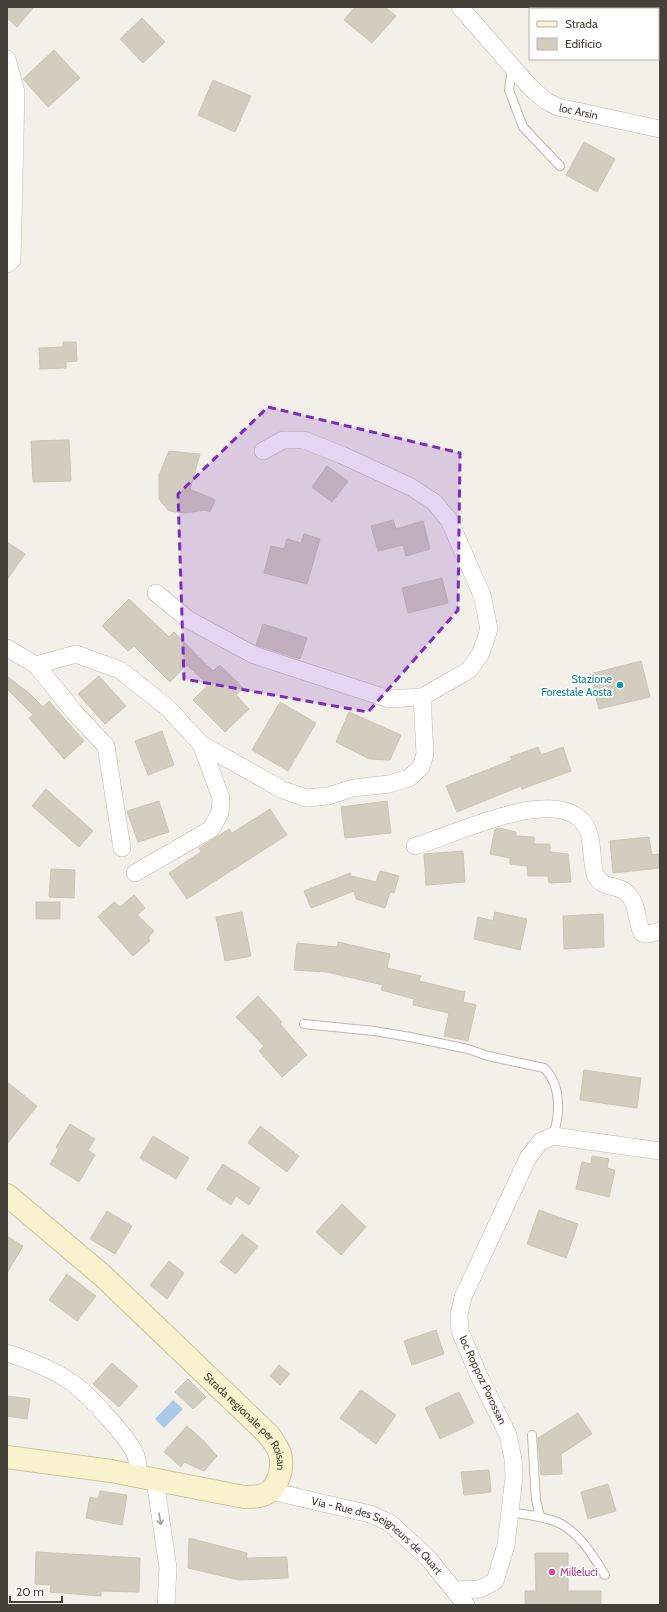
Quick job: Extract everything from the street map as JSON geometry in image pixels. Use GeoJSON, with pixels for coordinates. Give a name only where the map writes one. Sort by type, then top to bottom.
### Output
{"type":"FeatureCollection","features":[{"type":"Feature","properties":{"kind":"main road","name":"Strada regionale per Roisan"},"geometry":{"type":"LineString","coordinates":[[7,1195],[103,1276],[269,1435],[280,1453],[281,1469],[278,1480],[271,1491],[260,1496],[244,1497],[111,1471],[7,1457]]}},
{"type":"Feature","properties":{"kind":"street","name":"loc Arsin"},"geometry":{"type":"LineString","coordinates":[[460,7],[530,87],[546,101],[558,107],[660,129]]}},
{"type":"Feature","properties":{"kind":"street"},"geometry":{"type":"LineString","coordinates":[[7,59],[16,92],[12,260],[7,264]]}},
{"type":"Feature","properties":{"kind":"street"},"geometry":{"type":"LineString","coordinates":[[156,593],[189,620],[254,655],[389,699],[422,698],[469,670],[481,653],[489,629],[482,595],[450,520],[434,502],[411,487],[384,476],[342,455],[304,440],[284,440],[263,451]]}},
{"type":"Feature","properties":{"kind":"street"},"geometry":{"type":"LineString","coordinates":[[7,648],[36,665],[76,714],[106,746],[122,848]]}},
{"type":"Feature","properties":{"kind":"street"},"geometry":{"type":"LineString","coordinates":[[36,665],[76,654],[120,670],[168,708],[201,744],[283,790],[306,798],[328,796],[353,788],[389,784],[409,778],[421,767],[425,748],[422,698]]}},
{"type":"Feature","properties":{"kind":"street"},"geometry":{"type":"LineString","coordinates":[[135,873],[211,829],[220,813],[221,798],[201,744]]}},
{"type":"Feature","properties":{"kind":"street"},"geometry":{"type":"LineString","coordinates":[[415,846],[440,839],[515,812],[547,807],[563,810],[580,818],[588,832],[596,876],[603,884],[628,894],[638,914],[639,926],[642,932],[648,934],[660,931]]}},
{"type":"Feature","properties":{"kind":"street"},"geometry":{"type":"LineString","coordinates":[[553,1136],[660,1151]]}},
{"type":"Feature","properties":{"kind":"street","name":"loc Roppoz Porossan"},"geometry":{"type":"LineString","coordinates":[[454,1590],[480,1589],[495,1581],[506,1545],[514,1477],[508,1435],[479,1376],[460,1331],[459,1315],[463,1297],[528,1158],[540,1142],[553,1136]]}},
{"type":"Feature","properties":{"kind":"street"},"geometry":{"type":"LineString","coordinates":[[7,1353],[45,1367],[72,1383],[108,1418],[128,1442],[147,1479],[168,1568],[166,1605]]}},
{"type":"Feature","properties":{"kind":"street","name":"Via - Rue des Seigneurs de Quart"},"geometry":{"type":"LineString","coordinates":[[271,1491],[370,1514],[390,1523],[428,1558],[466,1605]]}},
{"type":"Feature","properties":{"kind":"lane"},"geometry":{"type":"LineString","coordinates":[[512,65],[509,90],[523,127],[560,166]]}},
{"type":"Feature","properties":{"kind":"lane"},"geometry":{"type":"LineString","coordinates":[[304,1024],[367,1030],[410,1037],[468,1049],[488,1056],[544,1068],[550,1073],[558,1096],[558,1123],[553,1136]]}},
{"type":"Feature","properties":{"kind":"lane"},"geometry":{"type":"LineString","coordinates":[[532,1435],[536,1500],[540,1517]]}},
{"type":"Feature","properties":{"kind":"lane"},"geometry":{"type":"LineString","coordinates":[[510,1512],[540,1517],[561,1524],[580,1538],[606,1576]]}},
{"type":"Feature","properties":{"kind":"highlighted area"},"geometry":{"type":"Polygon","coordinates":[[[268,407],[460,453],[458,610],[368,712],[184,679],[178,494],[268,407]]]}},
{"type":"Feature","properties":{"kind":"green space"},"geometry":{"type":"Polygon","coordinates":[[[613,7],[660,7],[660,34],[659,8],[613,7]]]}},
{"type":"Feature","properties":{"kind":"water"},"geometry":{"type":"Polygon","coordinates":[[[173,1400],[183,1409],[164,1428],[155,1419],[173,1400]]]}},
{"type":"Feature","properties":{"kind":"building"},"geometry":{"type":"Polygon","coordinates":[[[7,7],[34,7],[17,27],[7,18],[7,7]]]}},
{"type":"Feature","properties":{"kind":"building"},"geometry":{"type":"Polygon","coordinates":[[[355,7],[385,7],[396,16],[372,43],[344,20],[355,7]]]}},
{"type":"Feature","properties":{"kind":"building"},"geometry":{"type":"Polygon","coordinates":[[[142,18],[165,42],[143,63],[120,39],[142,18]]]}},
{"type":"Feature","properties":{"kind":"building"},"geometry":{"type":"Polygon","coordinates":[[[54,50],[80,78],[48,107],[23,79],[54,50]]]}},
{"type":"Feature","properties":{"kind":"building"},"geometry":{"type":"Polygon","coordinates":[[[213,80],[251,96],[235,132],[198,115],[213,80]]]}},
{"type":"Feature","properties":{"kind":"building"},"geometry":{"type":"Polygon","coordinates":[[[584,142],[615,159],[597,192],[566,175],[584,142]]]}},
{"type":"Feature","properties":{"kind":"building"},"geometry":{"type":"Polygon","coordinates":[[[63,342],[76,342],[77,361],[66,362],[66,368],[40,369],[39,348],[63,347],[63,342]]]}},
{"type":"Feature","properties":{"kind":"building"},"geometry":{"type":"Polygon","coordinates":[[[69,440],[71,481],[33,482],[31,441],[69,440]]]}},
{"type":"Feature","properties":{"kind":"building"},"geometry":{"type":"Polygon","coordinates":[[[169,451],[200,454],[190,489],[215,500],[210,512],[205,510],[185,513],[169,511],[159,499],[159,475],[169,451]]]}},
{"type":"Feature","properties":{"kind":"building"},"geometry":{"type":"Polygon","coordinates":[[[327,466],[348,481],[332,502],[312,487],[327,466]]]}},
{"type":"Feature","properties":{"kind":"building"},"geometry":{"type":"Polygon","coordinates":[[[393,520],[396,529],[423,521],[430,549],[406,556],[403,545],[378,551],[371,526],[393,520]]]}},
{"type":"Feature","properties":{"kind":"building"},"geometry":{"type":"Polygon","coordinates":[[[304,534],[320,539],[307,584],[264,573],[271,546],[284,549],[287,539],[301,543],[304,534]]]}},
{"type":"Feature","properties":{"kind":"building"},"geometry":{"type":"Polygon","coordinates":[[[7,542],[25,554],[7,580],[7,542]]]}},
{"type":"Feature","properties":{"kind":"building"},"geometry":{"type":"Polygon","coordinates":[[[442,578],[448,603],[408,613],[402,588],[442,578]]]}},
{"type":"Feature","properties":{"kind":"building"},"geometry":{"type":"Polygon","coordinates":[[[129,599],[169,637],[174,632],[213,671],[220,665],[243,688],[236,695],[249,709],[225,732],[193,700],[208,685],[187,665],[170,682],[134,646],[128,651],[102,626],[129,599]]]}},
{"type":"Feature","properties":{"kind":"building"},"geometry":{"type":"Polygon","coordinates":[[[263,624],[307,638],[300,659],[256,645],[263,624]]]}},
{"type":"Feature","properties":{"kind":"building","name":"Stazione Forestale Aosta"},"geometry":{"type":"Polygon","coordinates":[[[641,661],[650,697],[599,709],[590,674],[641,661]]]}},
{"type":"Feature","properties":{"kind":"building"},"geometry":{"type":"Polygon","coordinates":[[[99,676],[126,706],[105,724],[78,694],[99,676]]]}},
{"type":"Feature","properties":{"kind":"building"},"geometry":{"type":"Polygon","coordinates":[[[8,677],[30,694],[43,707],[49,701],[84,741],[64,759],[29,718],[33,715],[7,689],[8,677]]]}},
{"type":"Feature","properties":{"kind":"building"},"geometry":{"type":"Polygon","coordinates":[[[280,702],[316,723],[288,771],[252,750],[280,702]]]}},
{"type":"Feature","properties":{"kind":"building"},"geometry":{"type":"Polygon","coordinates":[[[349,712],[401,735],[390,760],[369,759],[336,742],[349,712]]]}},
{"type":"Feature","properties":{"kind":"building"},"geometry":{"type":"Polygon","coordinates":[[[162,731],[174,765],[148,775],[135,741],[162,731]]]}},
{"type":"Feature","properties":{"kind":"building"},"geometry":{"type":"Polygon","coordinates":[[[538,747],[541,755],[563,747],[571,771],[522,789],[521,786],[457,812],[446,786],[512,760],[510,757],[538,747]]]}},
{"type":"Feature","properties":{"kind":"building"},"geometry":{"type":"Polygon","coordinates":[[[46,789],[93,831],[79,847],[32,806],[46,789]]]}},
{"type":"Feature","properties":{"kind":"building"},"geometry":{"type":"Polygon","coordinates":[[[159,801],[169,832],[138,842],[127,811],[159,801]]]}},
{"type":"Feature","properties":{"kind":"building"},"geometry":{"type":"Polygon","coordinates":[[[387,801],[391,833],[345,838],[341,807],[387,801]]]}},
{"type":"Feature","properties":{"kind":"building"},"geometry":{"type":"Polygon","coordinates":[[[270,809],[287,835],[187,899],[169,873],[201,852],[199,848],[229,829],[232,833],[270,809]]]}},
{"type":"Feature","properties":{"kind":"building"},"geometry":{"type":"Polygon","coordinates":[[[499,828],[516,832],[516,836],[534,837],[534,844],[550,844],[550,852],[568,854],[571,882],[549,883],[548,876],[528,876],[527,866],[510,864],[510,858],[490,854],[495,829],[499,828]]]}},
{"type":"Feature","properties":{"kind":"building"},"geometry":{"type":"Polygon","coordinates":[[[649,837],[652,855],[660,854],[660,868],[613,873],[610,841],[649,837]]]}},
{"type":"Feature","properties":{"kind":"building"},"geometry":{"type":"Polygon","coordinates":[[[463,851],[465,882],[426,885],[424,854],[463,851]]]}},
{"type":"Feature","properties":{"kind":"building"},"geometry":{"type":"Polygon","coordinates":[[[51,869],[75,870],[74,898],[49,897],[51,869]]]}},
{"type":"Feature","properties":{"kind":"building"},"geometry":{"type":"Polygon","coordinates":[[[380,871],[399,876],[394,893],[390,892],[385,908],[356,899],[354,891],[311,908],[304,891],[350,873],[351,876],[376,882],[380,871]]]}},
{"type":"Feature","properties":{"kind":"building"},"geometry":{"type":"Polygon","coordinates":[[[134,895],[145,908],[137,915],[154,931],[148,938],[150,941],[133,956],[98,917],[114,902],[120,907],[134,895]]]}},
{"type":"Feature","properties":{"kind":"building"},"geometry":{"type":"Polygon","coordinates":[[[36,902],[60,902],[60,919],[36,919],[36,902]]]}},
{"type":"Feature","properties":{"kind":"building"},"geometry":{"type":"Polygon","coordinates":[[[242,912],[251,956],[225,961],[216,917],[242,912]]]}},
{"type":"Feature","properties":{"kind":"building"},"geometry":{"type":"Polygon","coordinates":[[[495,912],[527,919],[520,950],[474,939],[478,917],[493,921],[495,912]]]}},
{"type":"Feature","properties":{"kind":"building"},"geometry":{"type":"Polygon","coordinates":[[[603,914],[604,947],[564,949],[563,916],[603,914]]]}},
{"type":"Feature","properties":{"kind":"building"},"geometry":{"type":"Polygon","coordinates":[[[338,942],[390,954],[387,968],[421,976],[419,981],[465,992],[463,1002],[476,1005],[468,1041],[444,1036],[449,1013],[413,1005],[414,999],[381,990],[383,985],[327,972],[294,970],[297,943],[337,947],[338,942]]]}},
{"type":"Feature","properties":{"kind":"building"},"geometry":{"type":"Polygon","coordinates":[[[258,996],[282,1022],[280,1024],[307,1055],[282,1077],[259,1051],[264,1046],[236,1017],[258,996]]]}},
{"type":"Feature","properties":{"kind":"building"},"geometry":{"type":"Polygon","coordinates":[[[584,1070],[641,1078],[637,1108],[580,1100],[584,1070]]]}},
{"type":"Feature","properties":{"kind":"building"},"geometry":{"type":"Polygon","coordinates":[[[7,1082],[37,1106],[7,1144],[7,1082]]]}},
{"type":"Feature","properties":{"kind":"building"},"geometry":{"type":"Polygon","coordinates":[[[70,1124],[95,1139],[88,1150],[95,1155],[79,1182],[50,1164],[59,1149],[56,1147],[70,1124]]]}},
{"type":"Feature","properties":{"kind":"building"},"geometry":{"type":"Polygon","coordinates":[[[260,1126],[299,1156],[287,1172],[248,1143],[260,1126]]]}},
{"type":"Feature","properties":{"kind":"building"},"geometry":{"type":"Polygon","coordinates":[[[153,1136],[189,1158],[176,1179],[140,1158],[153,1136]]]}},
{"type":"Feature","properties":{"kind":"building"},"geometry":{"type":"Polygon","coordinates":[[[592,1156],[609,1159],[607,1168],[615,1170],[609,1197],[576,1189],[582,1162],[591,1164],[592,1156]]]}},
{"type":"Feature","properties":{"kind":"building"},"geometry":{"type":"Polygon","coordinates":[[[223,1164],[260,1188],[249,1205],[236,1196],[231,1205],[207,1189],[223,1164]]]}},
{"type":"Feature","properties":{"kind":"building"},"geometry":{"type":"Polygon","coordinates":[[[342,1204],[366,1227],[341,1255],[316,1232],[342,1204]]]}},
{"type":"Feature","properties":{"kind":"building"},"geometry":{"type":"Polygon","coordinates":[[[539,1210],[578,1224],[566,1258],[527,1244],[539,1210]]]}},
{"type":"Feature","properties":{"kind":"building"},"geometry":{"type":"Polygon","coordinates":[[[107,1211],[132,1226],[115,1254],[90,1239],[107,1211]]]}},
{"type":"Feature","properties":{"kind":"building"},"geometry":{"type":"Polygon","coordinates":[[[242,1234],[258,1246],[236,1274],[220,1262],[242,1234]]]}},
{"type":"Feature","properties":{"kind":"building"},"geometry":{"type":"Polygon","coordinates":[[[7,1236],[23,1246],[7,1273],[7,1236]]]}},
{"type":"Feature","properties":{"kind":"building"},"geometry":{"type":"Polygon","coordinates":[[[169,1261],[184,1273],[167,1299],[150,1285],[169,1261]]]}},
{"type":"Feature","properties":{"kind":"building"},"geometry":{"type":"Polygon","coordinates":[[[67,1274],[96,1296],[77,1321],[49,1300],[67,1274]]]}},
{"type":"Feature","properties":{"kind":"building"},"geometry":{"type":"Polygon","coordinates":[[[436,1330],[444,1354],[412,1365],[404,1341],[436,1330]]]}},
{"type":"Feature","properties":{"kind":"building"},"geometry":{"type":"Polygon","coordinates":[[[112,1363],[138,1386],[119,1407],[93,1384],[112,1363]]]}},
{"type":"Feature","properties":{"kind":"building"},"geometry":{"type":"Polygon","coordinates":[[[279,1365],[290,1374],[280,1385],[270,1376],[279,1365]]]}},
{"type":"Feature","properties":{"kind":"building"},"geometry":{"type":"Polygon","coordinates":[[[188,1379],[206,1397],[193,1409],[175,1392],[188,1379]]]}},
{"type":"Feature","properties":{"kind":"building"},"geometry":{"type":"Polygon","coordinates":[[[361,1390],[396,1415],[376,1444],[340,1418],[361,1390]]]}},
{"type":"Feature","properties":{"kind":"building"},"geometry":{"type":"Polygon","coordinates":[[[459,1392],[474,1423],[440,1439],[425,1408],[459,1392]]]}},
{"type":"Feature","properties":{"kind":"building"},"geometry":{"type":"Polygon","coordinates":[[[7,1396],[30,1399],[27,1419],[7,1416],[7,1396]]]}},
{"type":"Feature","properties":{"kind":"building"},"geometry":{"type":"Polygon","coordinates":[[[578,1413],[592,1434],[561,1454],[562,1474],[541,1475],[538,1438],[578,1413]]]}},
{"type":"Feature","properties":{"kind":"building"},"geometry":{"type":"Polygon","coordinates":[[[187,1426],[204,1441],[217,1456],[204,1471],[184,1462],[181,1467],[164,1452],[187,1426]]]}},
{"type":"Feature","properties":{"kind":"building"},"geometry":{"type":"Polygon","coordinates":[[[489,1470],[491,1492],[464,1495],[461,1472],[489,1470]]]}},
{"type":"Feature","properties":{"kind":"building"},"geometry":{"type":"Polygon","coordinates":[[[608,1484],[616,1511],[588,1519],[581,1492],[608,1484]]]}},
{"type":"Feature","properties":{"kind":"building"},"geometry":{"type":"Polygon","coordinates":[[[100,1491],[127,1495],[122,1525],[86,1518],[90,1497],[98,1499],[100,1491]]]}},
{"type":"Feature","properties":{"kind":"building"},"geometry":{"type":"Polygon","coordinates":[[[189,1538],[247,1553],[246,1558],[287,1557],[288,1578],[239,1580],[188,1568],[189,1538]]]}},
{"type":"Feature","properties":{"kind":"building"},"geometry":{"type":"Polygon","coordinates":[[[36,1552],[140,1558],[139,1592],[101,1591],[101,1596],[50,1592],[51,1585],[35,1584],[36,1552]]]}},
{"type":"Feature","properties":{"kind":"building","name":"Milleluci"},"geometry":{"type":"Polygon","coordinates":[[[535,1553],[568,1553],[568,1591],[601,1591],[601,1605],[525,1605],[525,1591],[536,1591],[535,1553]]]}},
{"type":"Feature","properties":{"kind":"place","name":"Stazione Forestale Aosta"},"geometry":{"type":"Point","coordinates":[620,685]}},
{"type":"Feature","properties":{"kind":"place","name":"Milleluci"},"geometry":{"type":"Point","coordinates":[552,1572]}}]}
